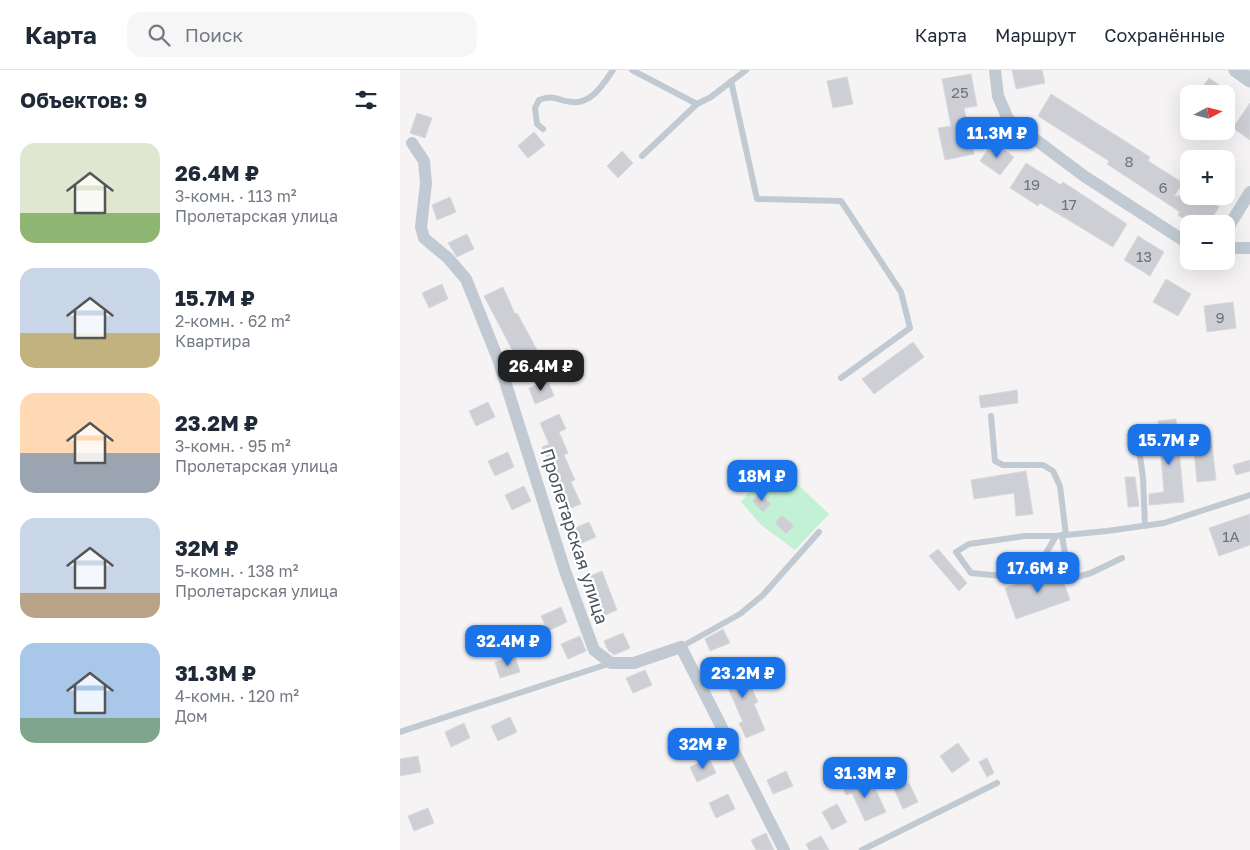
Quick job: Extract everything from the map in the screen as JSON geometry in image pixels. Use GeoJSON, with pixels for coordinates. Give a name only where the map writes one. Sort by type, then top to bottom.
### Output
{"type":"FeatureCollection","features":[{"type":"Feature","properties":{"kind":"street"},"geometry":{"type":"LineString","coordinates":[[995,70],[998,96],[1008,119],[1084,176],[1180,238]]}},
{"type":"Feature","properties":{"kind":"street"},"geometry":{"type":"LineString","coordinates":[[1236,70],[1250,80]]}},
{"type":"Feature","properties":{"kind":"street","name":"Пролетарская улица"},"geometry":{"type":"LineString","coordinates":[[412,143],[424,162],[426,183],[422,227],[424,238],[448,258],[466,279],[498,359],[565,571],[594,650],[611,664]]}},
{"type":"Feature","properties":{"kind":"street"},"geometry":{"type":"LineString","coordinates":[[1235,216],[1250,192]]}},
{"type":"Feature","properties":{"kind":"street"},"geometry":{"type":"LineString","coordinates":[[1235,248],[1250,248]]}},
{"type":"Feature","properties":{"kind":"street"},"geometry":{"type":"LineString","coordinates":[[611,664],[634,663],[681,647],[784,850]]}},
{"type":"Feature","properties":{"kind":"lane"},"geometry":{"type":"LineString","coordinates":[[543,129],[537,124],[535,108],[539,100],[550,96],[573,103],[588,99],[600,89],[613,70]]}},
{"type":"Feature","properties":{"kind":"lane"},"geometry":{"type":"LineString","coordinates":[[632,70],[697,104]]}},
{"type":"Feature","properties":{"kind":"lane"},"geometry":{"type":"LineString","coordinates":[[642,156],[697,104],[711,97],[746,70]]}},
{"type":"Feature","properties":{"kind":"lane"},"geometry":{"type":"LineString","coordinates":[[731,81],[757,200],[841,201],[901,292],[910,328],[841,378]]}},
{"type":"Feature","properties":{"kind":"lane"},"geometry":{"type":"LineString","coordinates":[[991,416],[995,461],[1003,465],[1043,465],[1054,471],[1060,486],[1061,536],[1065,554],[1077,578],[1091,574],[1122,558]]}},
{"type":"Feature","properties":{"kind":"lane"},"geometry":{"type":"LineString","coordinates":[[1137,434],[1143,478],[1145,526]]}},
{"type":"Feature","properties":{"kind":"lane"},"geometry":{"type":"LineString","coordinates":[[1061,536],[1042,560],[1002,576],[970,573],[956,552],[969,544],[1025,536],[1061,536],[1164,523],[1250,494]]}},
{"type":"Feature","properties":{"kind":"lane"},"geometry":{"type":"LineString","coordinates":[[681,647],[740,614],[762,595],[819,532]]}},
{"type":"Feature","properties":{"kind":"lane"},"geometry":{"type":"LineString","coordinates":[[400,732],[611,664]]}},
{"type":"Feature","properties":{"kind":"lane"},"geometry":{"type":"LineString","coordinates":[[862,850],[997,784]]}},
{"type":"Feature","properties":{"kind":"green space"},"geometry":{"type":"Polygon","coordinates":[[[774,462],[829,514],[795,550],[761,525],[741,502],[774,462]]]}},
{"type":"Feature","properties":{"kind":"building"},"geometry":{"type":"Polygon","coordinates":[[[1012,70],[1042,70],[1045,83],[1016,89],[1012,70]]]}},
{"type":"Feature","properties":{"kind":"building"},"geometry":{"type":"Polygon","coordinates":[[[971,74],[977,106],[964,108],[974,154],[945,160],[938,128],[951,126],[942,79],[971,74]]]}},
{"type":"Feature","properties":{"kind":"building"},"geometry":{"type":"Polygon","coordinates":[[[847,77],[853,104],[833,108],[827,81],[847,77]]]}},
{"type":"Feature","properties":{"kind":"building"},"geometry":{"type":"Polygon","coordinates":[[[1209,78],[1219,85],[1204,85],[1209,78]]]}},
{"type":"Feature","properties":{"kind":"building"},"geometry":{"type":"Polygon","coordinates":[[[1051,94],[1150,157],[1148,161],[1180,181],[1180,187],[1174,196],[1180,196],[1180,205],[1216,205],[1219,207],[1214,215],[1180,216],[1178,215],[1180,212],[1107,164],[1109,161],[1038,116],[1051,94]]]}},
{"type":"Feature","properties":{"kind":"building"},"geometry":{"type":"Polygon","coordinates":[[[1250,103],[1250,140],[1235,129],[1235,125],[1250,103]]]}},
{"type":"Feature","properties":{"kind":"building"},"geometry":{"type":"Polygon","coordinates":[[[417,113],[432,118],[425,138],[410,133],[417,113]]]}},
{"type":"Feature","properties":{"kind":"building"},"geometry":{"type":"Polygon","coordinates":[[[534,132],[545,145],[528,158],[518,146],[534,132]]]}},
{"type":"Feature","properties":{"kind":"building"},"geometry":{"type":"Polygon","coordinates":[[[993,142],[1014,157],[1000,175],[980,161],[993,142]]]}},
{"type":"Feature","properties":{"kind":"building"},"geometry":{"type":"Polygon","coordinates":[[[622,151],[633,163],[618,178],[607,166],[622,151]]]}},
{"type":"Feature","properties":{"kind":"building"},"geometry":{"type":"Polygon","coordinates":[[[1026,163],[1061,185],[1063,182],[1127,224],[1113,247],[1040,203],[1038,206],[1010,188],[1026,163]]]}},
{"type":"Feature","properties":{"kind":"building"},"geometry":{"type":"Polygon","coordinates":[[[450,197],[456,212],[437,220],[432,205],[450,197]]]}},
{"type":"Feature","properties":{"kind":"building"},"geometry":{"type":"Polygon","coordinates":[[[467,234],[474,249],[457,257],[448,243],[467,234]]]}},
{"type":"Feature","properties":{"kind":"building"},"geometry":{"type":"Polygon","coordinates":[[[1138,236],[1164,252],[1150,276],[1124,260],[1138,236]]]}},
{"type":"Feature","properties":{"kind":"building"},"geometry":{"type":"Polygon","coordinates":[[[1166,279],[1191,294],[1178,316],[1153,302],[1166,279]]]}},
{"type":"Feature","properties":{"kind":"building"},"geometry":{"type":"Polygon","coordinates":[[[442,284],[448,299],[429,308],[422,293],[442,284]]]}},
{"type":"Feature","properties":{"kind":"building"},"geometry":{"type":"Polygon","coordinates":[[[503,287],[515,314],[517,313],[537,350],[517,359],[484,296],[503,287]]]}},
{"type":"Feature","properties":{"kind":"building"},"geometry":{"type":"Polygon","coordinates":[[[1233,302],[1236,328],[1207,332],[1204,306],[1233,302]]]}},
{"type":"Feature","properties":{"kind":"building"},"geometry":{"type":"Polygon","coordinates":[[[913,342],[924,357],[874,394],[862,379],[913,342]]]}},
{"type":"Feature","properties":{"kind":"building"},"geometry":{"type":"Polygon","coordinates":[[[548,381],[554,396],[535,404],[529,388],[548,381]]]}},
{"type":"Feature","properties":{"kind":"building"},"geometry":{"type":"Polygon","coordinates":[[[1017,390],[1018,403],[981,408],[979,396],[1017,390]]]}},
{"type":"Feature","properties":{"kind":"building"},"geometry":{"type":"Polygon","coordinates":[[[488,402],[495,417],[476,426],[469,411],[488,402]]]}},
{"type":"Feature","properties":{"kind":"building"},"geometry":{"type":"Polygon","coordinates":[[[559,414],[566,429],[559,432],[568,453],[564,455],[575,480],[571,482],[581,504],[561,512],[555,498],[559,496],[549,473],[553,471],[542,447],[549,444],[540,423],[559,414]]]}},
{"type":"Feature","properties":{"kind":"building"},"geometry":{"type":"Polygon","coordinates":[[[1176,419],[1184,502],[1149,505],[1149,494],[1164,492],[1158,421],[1176,419]]]}},
{"type":"Feature","properties":{"kind":"building"},"geometry":{"type":"Polygon","coordinates":[[[1211,436],[1216,480],[1197,482],[1193,438],[1211,436]]]}},
{"type":"Feature","properties":{"kind":"building"},"geometry":{"type":"Polygon","coordinates":[[[508,452],[514,467],[495,476],[488,461],[508,452]]]}},
{"type":"Feature","properties":{"kind":"building"},"geometry":{"type":"Polygon","coordinates":[[[1250,460],[1250,471],[1236,475],[1233,465],[1250,460]]]}},
{"type":"Feature","properties":{"kind":"building"},"geometry":{"type":"Polygon","coordinates":[[[1026,471],[1033,514],[1016,516],[1014,493],[974,499],[971,480],[1026,471]]]}},
{"type":"Feature","properties":{"kind":"building"},"geometry":{"type":"Polygon","coordinates":[[[1125,477],[1135,477],[1139,506],[1128,507],[1125,477]]]}},
{"type":"Feature","properties":{"kind":"building"},"geometry":{"type":"Polygon","coordinates":[[[524,486],[531,501],[512,510],[505,495],[524,486]]]}},
{"type":"Feature","properties":{"kind":"building"},"geometry":{"type":"Polygon","coordinates":[[[760,493],[771,504],[763,512],[752,501],[760,493]]]}},
{"type":"Feature","properties":{"kind":"building"},"geometry":{"type":"Polygon","coordinates":[[[1250,514],[1250,545],[1219,556],[1209,528],[1250,514]]]}},
{"type":"Feature","properties":{"kind":"building"},"geometry":{"type":"Polygon","coordinates":[[[782,515],[794,526],[786,534],[775,523],[782,515]]]}},
{"type":"Feature","properties":{"kind":"building"},"geometry":{"type":"Polygon","coordinates":[[[589,522],[596,537],[577,545],[570,530],[589,522]]]}},
{"type":"Feature","properties":{"kind":"building"},"geometry":{"type":"Polygon","coordinates":[[[938,549],[967,583],[959,591],[929,556],[938,549]]]}},
{"type":"Feature","properties":{"kind":"building"},"geometry":{"type":"Polygon","coordinates":[[[1059,569],[1070,600],[1016,619],[1005,588],[1059,569]]]}},
{"type":"Feature","properties":{"kind":"building"},"geometry":{"type":"Polygon","coordinates":[[[602,571],[617,610],[598,618],[583,579],[602,571]]]}},
{"type":"Feature","properties":{"kind":"building"},"geometry":{"type":"Polygon","coordinates":[[[561,607],[567,622],[548,631],[541,616],[561,607]]]}},
{"type":"Feature","properties":{"kind":"building"},"geometry":{"type":"Polygon","coordinates":[[[723,629],[730,643],[710,651],[705,639],[723,629]]]}},
{"type":"Feature","properties":{"kind":"building"},"geometry":{"type":"Polygon","coordinates":[[[623,633],[630,648],[614,655],[608,650],[604,641],[623,633]]]}},
{"type":"Feature","properties":{"kind":"building"},"geometry":{"type":"Polygon","coordinates":[[[580,636],[586,651],[568,659],[561,644],[580,636]]]}},
{"type":"Feature","properties":{"kind":"building"},"geometry":{"type":"Polygon","coordinates":[[[515,656],[520,672],[500,678],[495,662],[515,656]]]}},
{"type":"Feature","properties":{"kind":"building"},"geometry":{"type":"Polygon","coordinates":[[[739,661],[758,702],[754,704],[765,730],[746,738],[739,723],[743,722],[720,670],[739,661]]]}},
{"type":"Feature","properties":{"kind":"building"},"geometry":{"type":"Polygon","coordinates":[[[645,670],[652,685],[633,693],[626,678],[645,670]]]}},
{"type":"Feature","properties":{"kind":"building"},"geometry":{"type":"Polygon","coordinates":[[[510,717],[517,732],[498,741],[491,726],[510,717]]]}},
{"type":"Feature","properties":{"kind":"building"},"geometry":{"type":"Polygon","coordinates":[[[464,723],[470,738],[451,747],[445,732],[464,723]]]}},
{"type":"Feature","properties":{"kind":"building"},"geometry":{"type":"Polygon","coordinates":[[[958,743],[970,760],[952,773],[940,756],[958,743]]]}},
{"type":"Feature","properties":{"kind":"building"},"geometry":{"type":"Polygon","coordinates":[[[418,756],[421,772],[400,776],[400,759],[418,756]]]}},
{"type":"Feature","properties":{"kind":"building"},"geometry":{"type":"Polygon","coordinates":[[[709,758],[716,773],[697,782],[690,767],[709,758]]]}},
{"type":"Feature","properties":{"kind":"building"},"geometry":{"type":"Polygon","coordinates":[[[987,758],[994,773],[987,777],[979,762],[987,758]]]}},
{"type":"Feature","properties":{"kind":"building"},"geometry":{"type":"Polygon","coordinates":[[[786,771],[793,786],[773,794],[767,780],[786,771]]]}},
{"type":"Feature","properties":{"kind":"building"},"geometry":{"type":"Polygon","coordinates":[[[856,777],[864,793],[875,788],[886,812],[865,821],[852,793],[846,795],[841,784],[856,777]]]}},
{"type":"Feature","properties":{"kind":"building"},"geometry":{"type":"Polygon","coordinates":[[[909,783],[918,802],[903,809],[894,789],[909,783]]]}},
{"type":"Feature","properties":{"kind":"building"},"geometry":{"type":"Polygon","coordinates":[[[728,794],[735,809],[716,818],[709,803],[728,794]]]}},
{"type":"Feature","properties":{"kind":"building"},"geometry":{"type":"Polygon","coordinates":[[[837,804],[847,822],[832,830],[822,812],[837,804]]]}},
{"type":"Feature","properties":{"kind":"building"},"geometry":{"type":"Polygon","coordinates":[[[428,808],[434,823],[414,831],[408,816],[428,808]]]}},
{"type":"Feature","properties":{"kind":"building"},"geometry":{"type":"Polygon","coordinates":[[[766,833],[774,850],[756,850],[751,840],[766,833]]]}},
{"type":"Feature","properties":{"kind":"building"},"geometry":{"type":"Polygon","coordinates":[[[821,836],[829,850],[809,850],[806,844],[821,836]]]}}]}
